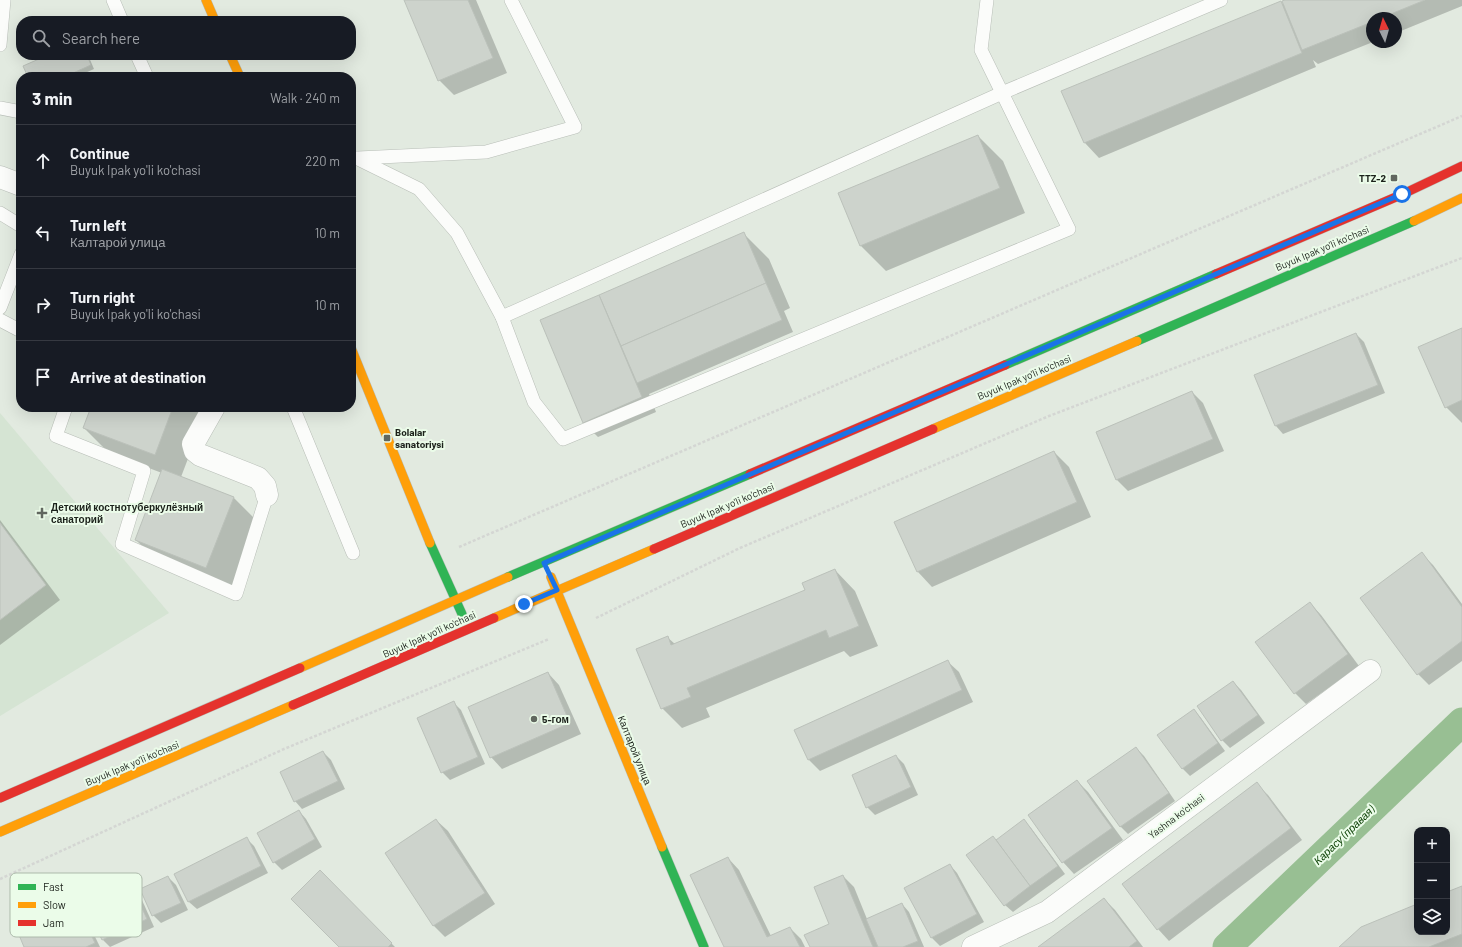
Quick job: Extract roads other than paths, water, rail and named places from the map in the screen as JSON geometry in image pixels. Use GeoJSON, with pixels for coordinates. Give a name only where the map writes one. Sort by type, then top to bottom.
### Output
{"type":"FeatureCollection","features":[{"type":"Feature","properties":{"kind":"main road"},"geometry":{"type":"LineString","coordinates":[[206,0],[213,16]]}},
{"type":"Feature","properties":{"kind":"main road"},"geometry":{"type":"LineString","coordinates":[[232,60],[238,72]]}},
{"type":"Feature","properties":{"kind":"main road","name":"Buyuk Ipak yo'li ko'chasi"},"geometry":{"type":"LineString","coordinates":[[0,798],[1395,198],[1462,166]]}},
{"type":"Feature","properties":{"kind":"main road","name":"Buyuk Ipak yo'li ko'chasi"},"geometry":{"type":"LineString","coordinates":[[0,832],[468,628],[1418,219],[1462,198]]}},
{"type":"Feature","properties":{"kind":"main road"},"geometry":{"type":"LineString","coordinates":[[356,360],[422,524],[468,628]]}},
{"type":"Feature","properties":{"kind":"main road","name":"Калтарой улица"},"geometry":{"type":"LineString","coordinates":[[544,563],[557,590],[704,947]]}},
{"type":"Feature","properties":{"kind":"street"},"geometry":{"type":"LineString","coordinates":[[0,176],[16,183]]}},
{"type":"Feature","properties":{"kind":"street"},"geometry":{"type":"LineString","coordinates":[[211,412],[193,444],[194,451],[200,455],[258,478],[265,486],[267,494]]}},
{"type":"Feature","properties":{"kind":"street","name":"Yashna ko'chasi"},"geometry":{"type":"LineString","coordinates":[[973,947],[1047,912],[1370,671]]}},
{"type":"Feature","properties":{"kind":"lane"},"geometry":{"type":"LineString","coordinates":[[0,45],[4,0]]}},
{"type":"Feature","properties":{"kind":"lane"},"geometry":{"type":"LineString","coordinates":[[113,0],[120,16]]}},
{"type":"Feature","properties":{"kind":"lane"},"geometry":{"type":"LineString","coordinates":[[356,158],[486,152],[575,127],[510,0]]}},
{"type":"Feature","properties":{"kind":"lane"},"geometry":{"type":"LineString","coordinates":[[356,159],[419,189],[457,233],[502,317],[534,402],[563,439],[1069,229],[981,50],[987,0]]}},
{"type":"Feature","properties":{"kind":"lane"},"geometry":{"type":"LineString","coordinates":[[502,317],[1002,93],[1221,0]]}},
{"type":"Feature","properties":{"kind":"lane"},"geometry":{"type":"LineString","coordinates":[[139,60],[145,72]]}},
{"type":"Feature","properties":{"kind":"lane"},"geometry":{"type":"LineString","coordinates":[[0,108],[16,111]]}},
{"type":"Feature","properties":{"kind":"lane"},"geometry":{"type":"LineString","coordinates":[[0,213],[16,223]]}},
{"type":"Feature","properties":{"kind":"lane"},"geometry":{"type":"LineString","coordinates":[[0,308],[16,267]]}},
{"type":"Feature","properties":{"kind":"lane"},"geometry":{"type":"LineString","coordinates":[[0,320],[16,328]]}},
{"type":"Feature","properties":{"kind":"lane"},"geometry":{"type":"LineString","coordinates":[[64,412],[56,436],[144,471],[122,544],[236,594],[267,494]]}},
{"type":"Feature","properties":{"kind":"lane"},"geometry":{"type":"LineString","coordinates":[[295,412],[353,553]]}},
{"type":"Feature","properties":{"kind":"waterway","name":"Карасу (правая)"},"geometry":{"type":"LineString","coordinates":[[1227,947],[1462,722]]}},
{"type":"Feature","properties":{"kind":"place","name":"TTZ-2"},"geometry":{"type":"Point","coordinates":[1394,178]}},
{"type":"Feature","properties":{"kind":"place","name":"Bolalar sanatoriysi"},"geometry":{"type":"Point","coordinates":[387,438]}},
{"type":"Feature","properties":{"kind":"place","name":"Детский костнотуберкулёзный санаторий"},"geometry":{"type":"Point","coordinates":[42,513]}},
{"type":"Feature","properties":{"kind":"place","name":"5-гом"},"geometry":{"type":"Point","coordinates":[534,719]}}]}
